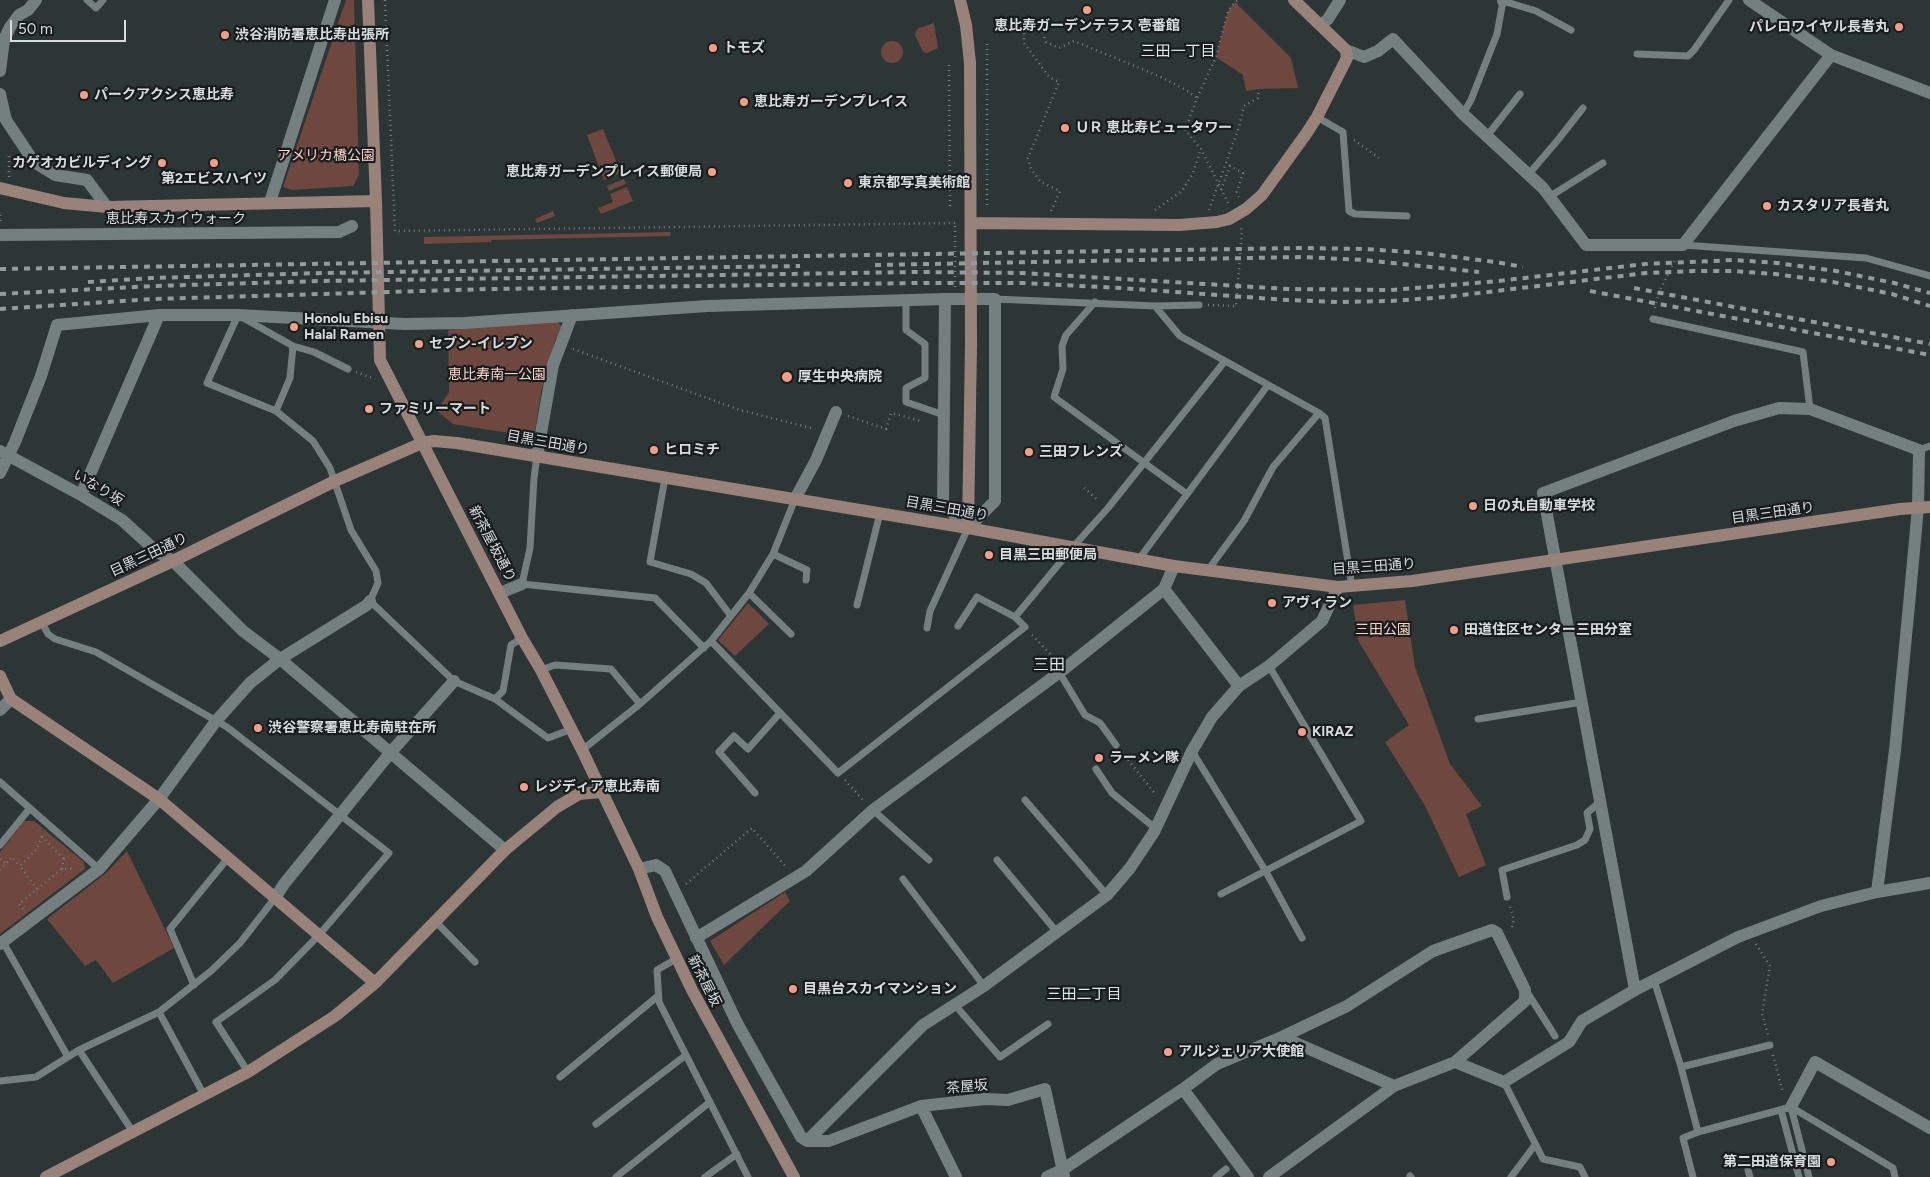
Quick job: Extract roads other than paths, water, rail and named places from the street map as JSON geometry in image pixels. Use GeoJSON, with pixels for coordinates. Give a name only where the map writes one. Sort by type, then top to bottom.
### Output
{"type":"FeatureCollection","features":[{"type":"Feature","properties":{"kind":"street"},"geometry":{"type":"LineString","coordinates":[[0,71],[4,40],[10,27],[36,0]]}},
{"type":"Feature","properties":{"kind":"street"},"geometry":{"type":"LineString","coordinates":[[270,202],[334,0]]}},
{"type":"Feature","properties":{"kind":"street","name":"新茶屋坂通り"},"geometry":{"type":"LineString","coordinates":[[368,0],[380,360],[522,638],[572,729],[601,792]]}},
{"type":"Feature","properties":{"kind":"street"},"geometry":{"type":"LineString","coordinates":[[960,0],[966,25],[970,64],[971,244],[968,528]]}},
{"type":"Feature","properties":{"kind":"street"},"geometry":{"type":"LineString","coordinates":[[1294,0],[1346,50],[1364,57],[1378,51],[1393,40],[1463,114],[1549,197],[1586,244],[1681,248],[1831,55]]}},
{"type":"Feature","properties":{"kind":"street"},"geometry":{"type":"LineString","coordinates":[[1321,25],[1328,19],[1340,0]]}},
{"type":"Feature","properties":{"kind":"street"},"geometry":{"type":"LineString","coordinates":[[1750,0],[1831,55],[1930,94]]}},
{"type":"Feature","properties":{"kind":"street"},"geometry":{"type":"LineString","coordinates":[[971,223],[1179,225],[1217,222],[1229,218],[1244,203],[1262,195],[1317,117],[1345,65],[1348,58],[1346,50]]}},
{"type":"Feature","properties":{"kind":"street"},"geometry":{"type":"LineString","coordinates":[[0,94],[6,120],[34,162],[55,175],[87,180],[107,207]]}},
{"type":"Feature","properties":{"kind":"street"},"geometry":{"type":"LineString","coordinates":[[0,188],[56,202],[107,207],[376,201]]}},
{"type":"Feature","properties":{"kind":"street","name":"恵比寿スカイウォーク"},"geometry":{"type":"LineString","coordinates":[[0,235],[338,232],[352,226]]}},
{"type":"Feature","properties":{"kind":"street"},"geometry":{"type":"LineString","coordinates":[[945,299],[943,504],[968,528]]}},
{"type":"Feature","properties":{"kind":"street"},"geometry":{"type":"LineString","coordinates":[[0,473],[4,453],[41,376],[57,324],[159,315],[464,323],[707,306],[995,299],[995,501],[968,528]]}},
{"type":"Feature","properties":{"kind":"street"},"geometry":{"type":"LineString","coordinates":[[81,495],[159,315]]}},
{"type":"Feature","properties":{"kind":"street"},"geometry":{"type":"LineString","coordinates":[[537,456],[549,384],[560,344],[572,315]]}},
{"type":"Feature","properties":{"kind":"street"},"geometry":{"type":"LineString","coordinates":[[1635,990],[1543,493],[1734,421],[1779,408],[1810,409],[1925,448],[1924,507],[1877,892]]}},
{"type":"Feature","properties":{"kind":"street"},"geometry":{"type":"LineString","coordinates":[[795,499],[816,460],[836,412]]}},
{"type":"Feature","properties":{"kind":"street","name":"目黒三田通り"},"geometry":{"type":"LineString","coordinates":[[0,641],[173,561],[335,481],[422,442],[446,442],[537,456],[968,528],[1174,566],[1338,587],[1412,581],[1924,507]]}},
{"type":"Feature","properties":{"kind":"street","name":"いなり坂"},"geometry":{"type":"LineString","coordinates":[[4,453],[122,520],[156,551],[173,561],[243,631],[280,659],[505,850]]}},
{"type":"Feature","properties":{"kind":"street"},"geometry":{"type":"LineString","coordinates":[[696,938],[806,871],[873,810],[1061,670],[1164,589],[1174,566]]}},
{"type":"Feature","properties":{"kind":"street"},"geometry":{"type":"LineString","coordinates":[[500,593],[522,584]]}},
{"type":"Feature","properties":{"kind":"street"},"geometry":{"type":"LineString","coordinates":[[639,869],[656,864],[665,872],[737,1023],[801,1137],[807,1141],[923,1025],[984,986],[1106,895],[1130,868],[1155,828],[1164,805],[1212,717],[1239,686],[1269,666],[1322,621],[1334,600],[1338,587]]}},
{"type":"Feature","properties":{"kind":"street"},"geometry":{"type":"LineString","coordinates":[[1164,589],[1239,686]]}},
{"type":"Feature","properties":{"kind":"street"},"geometry":{"type":"LineString","coordinates":[[1,943],[99,869],[159,799],[216,721],[250,684],[280,659],[367,605],[370,600]]}},
{"type":"Feature","properties":{"kind":"street"},"geometry":{"type":"LineString","coordinates":[[0,676],[11,699],[159,799],[375,983]]}},
{"type":"Feature","properties":{"kind":"street"},"geometry":{"type":"LineString","coordinates":[[275,898],[284,884],[391,752],[454,681]]}},
{"type":"Feature","properties":{"kind":"street"},"geometry":{"type":"LineString","coordinates":[[0,710],[11,699]]}},
{"type":"Feature","properties":{"kind":"street"},"geometry":{"type":"LineString","coordinates":[[46,1177],[248,1072],[334,1016],[375,983],[505,850],[557,807],[579,794],[601,792]]}},
{"type":"Feature","properties":{"kind":"street","name":"新茶屋坂"},"geometry":{"type":"LineString","coordinates":[[601,792],[639,869],[657,917],[676,959],[794,1177]]}},
{"type":"Feature","properties":{"kind":"street"},"geometry":{"type":"LineString","coordinates":[[1455,1062],[1504,1082],[1569,1042],[1582,1022],[1635,990],[1749,932],[1821,906],[1877,892],[1930,883]]}},
{"type":"Feature","properties":{"kind":"street"},"geometry":{"type":"LineString","coordinates":[[1047,1177],[1063,1173],[1217,1064],[1282,1037],[1348,1006],[1433,951],[1492,930],[1497,933],[1525,990],[1524,1001],[1455,1062],[1394,1086],[1269,1177]]}},
{"type":"Feature","properties":{"kind":"street"},"geometry":{"type":"LineString","coordinates":[[1282,1037],[1394,1086]]}},
{"type":"Feature","properties":{"kind":"street"},"geometry":{"type":"LineString","coordinates":[[1786,1108],[1815,1062],[1930,1128]]}},
{"type":"Feature","properties":{"kind":"street"},"geometry":{"type":"LineString","coordinates":[[1183,1089],[1248,1177]]}},
{"type":"Feature","properties":{"kind":"street","name":"茶屋坂"},"geometry":{"type":"LineString","coordinates":[[807,1141],[830,1141],[921,1106],[985,1100],[1008,1100],[1045,1090],[1063,1173]]}},
{"type":"Feature","properties":{"kind":"street"},"geometry":{"type":"LineString","coordinates":[[921,1106],[956,1177]]}},
{"type":"Feature","properties":{"kind":"lane"},"geometry":{"type":"LineString","coordinates":[[87,0],[96,8],[103,0]]}},
{"type":"Feature","properties":{"kind":"lane"},"geometry":{"type":"LineString","coordinates":[[1637,54],[1688,56],[1729,0]]}},
{"type":"Feature","properties":{"kind":"lane"},"geometry":{"type":"LineString","coordinates":[[1463,114],[1471,100],[1497,34],[1503,1],[1536,11],[1571,30]]}},
{"type":"Feature","properties":{"kind":"lane"},"geometry":{"type":"LineString","coordinates":[[1487,136],[1520,94]]}},
{"type":"Feature","properties":{"kind":"lane"},"geometry":{"type":"LineString","coordinates":[[1528,175],[1583,108]]}},
{"type":"Feature","properties":{"kind":"lane"},"geometry":{"type":"LineString","coordinates":[[1317,117],[1343,132],[1349,211],[1355,214],[1407,216]]}},
{"type":"Feature","properties":{"kind":"lane"},"geometry":{"type":"LineString","coordinates":[[1549,197],[1603,163]]}},
{"type":"Feature","properties":{"kind":"lane"},"geometry":{"type":"LineString","coordinates":[[1681,248],[1866,258],[1930,276]]}},
{"type":"Feature","properties":{"kind":"lane"},"geometry":{"type":"LineString","coordinates":[[995,299],[1154,306],[1199,305]]}},
{"type":"Feature","properties":{"kind":"lane"},"geometry":{"type":"LineString","coordinates":[[906,301],[906,330],[925,344],[925,378],[906,388],[906,402],[944,415]]}},
{"type":"Feature","properties":{"kind":"lane"},"geometry":{"type":"LineString","coordinates":[[1095,302],[1066,335],[1062,346],[1063,369],[1054,397],[1187,494]]}},
{"type":"Feature","properties":{"kind":"lane"},"geometry":{"type":"LineString","coordinates":[[1154,306],[1180,336],[1325,418],[1352,587]]}},
{"type":"Feature","properties":{"kind":"lane"},"geometry":{"type":"LineString","coordinates":[[348,369],[314,352],[293,346],[238,316],[207,383],[276,411],[313,441],[330,468],[351,530],[376,571],[378,583],[370,600],[454,681],[495,699],[548,738],[572,729]]}},
{"type":"Feature","properties":{"kind":"lane"},"geometry":{"type":"LineString","coordinates":[[1653,319],[1803,352],[1810,409]]}},
{"type":"Feature","properties":{"kind":"lane"},"geometry":{"type":"LineString","coordinates":[[276,411],[290,378],[293,346]]}},
{"type":"Feature","properties":{"kind":"lane"},"geometry":{"type":"LineString","coordinates":[[1015,617],[1108,508],[1225,361]]}},
{"type":"Feature","properties":{"kind":"lane"},"geometry":{"type":"LineString","coordinates":[[1139,559],[1268,385]]}},
{"type":"Feature","properties":{"kind":"lane"},"geometry":{"type":"LineString","coordinates":[[1208,570],[1244,521],[1273,467],[1319,413]]}},
{"type":"Feature","properties":{"kind":"lane"},"geometry":{"type":"LineString","coordinates":[[537,456],[530,548],[522,584],[655,598],[704,648]]}},
{"type":"Feature","properties":{"kind":"lane"},"geometry":{"type":"LineString","coordinates":[[665,478],[650,562],[690,574],[706,583],[731,616]]}},
{"type":"Feature","properties":{"kind":"lane"},"geometry":{"type":"LineString","coordinates":[[582,750],[640,704],[711,641],[749,593],[773,554],[795,499]]}},
{"type":"Feature","properties":{"kind":"lane"},"geometry":{"type":"LineString","coordinates":[[857,605],[880,513]]}},
{"type":"Feature","properties":{"kind":"lane"},"geometry":{"type":"LineString","coordinates":[[927,628],[930,611],[968,528]]}},
{"type":"Feature","properties":{"kind":"lane"},"geometry":{"type":"LineString","coordinates":[[773,554],[807,570],[806,580]]}},
{"type":"Feature","properties":{"kind":"lane"},"geometry":{"type":"LineString","coordinates":[[749,593],[791,634]]}},
{"type":"Feature","properties":{"kind":"lane"},"geometry":{"type":"LineString","coordinates":[[711,641],[838,774],[1024,627],[1015,617],[977,597],[958,626]]}},
{"type":"Feature","properties":{"kind":"lane"},"geometry":{"type":"LineString","coordinates":[[41,621],[48,634],[55,640],[96,652],[227,727],[389,853],[319,935],[275,980],[216,1022],[248,1072]]}},
{"type":"Feature","properties":{"kind":"lane"},"geometry":{"type":"LineString","coordinates":[[495,699],[503,692],[511,645],[522,638]]}},
{"type":"Feature","properties":{"kind":"lane"},"geometry":{"type":"LineString","coordinates":[[541,670],[555,665],[611,669],[640,704]]}},
{"type":"Feature","properties":{"kind":"lane"},"geometry":{"type":"LineString","coordinates":[[1220,894],[1361,821],[1269,666]]}},
{"type":"Feature","properties":{"kind":"lane"},"geometry":{"type":"LineString","coordinates":[[1061,670],[1085,715],[1100,723],[1116,745]]}},
{"type":"Feature","properties":{"kind":"lane"},"geometry":{"type":"LineString","coordinates":[[1478,719],[1582,702]]}},
{"type":"Feature","properties":{"kind":"lane"},"geometry":{"type":"LineString","coordinates":[[755,793],[718,752],[734,736],[748,749],[780,713]]}},
{"type":"Feature","properties":{"kind":"lane"},"geometry":{"type":"LineString","coordinates":[[1192,751],[1265,870],[1302,938]]}},
{"type":"Feature","properties":{"kind":"lane"},"geometry":{"type":"LineString","coordinates":[[1096,769],[1112,793],[1155,828]]}},
{"type":"Feature","properties":{"kind":"lane"},"geometry":{"type":"LineString","coordinates":[[0,782],[99,869]]}},
{"type":"Feature","properties":{"kind":"lane"},"geometry":{"type":"LineString","coordinates":[[1025,800],[1106,895]]}},
{"type":"Feature","properties":{"kind":"lane"},"geometry":{"type":"LineString","coordinates":[[1507,897],[1502,870],[1577,845],[1585,840],[1590,829],[1587,813],[1601,801]]}},
{"type":"Feature","properties":{"kind":"lane"},"geometry":{"type":"LineString","coordinates":[[0,845],[30,808]]}},
{"type":"Feature","properties":{"kind":"lane"},"geometry":{"type":"LineString","coordinates":[[873,810],[929,860]]}},
{"type":"Feature","properties":{"kind":"lane"},"geometry":{"type":"LineString","coordinates":[[194,985],[170,929],[228,858]]}},
{"type":"Feature","properties":{"kind":"lane"},"geometry":{"type":"LineString","coordinates":[[997,860],[1056,931]]}},
{"type":"Feature","properties":{"kind":"lane"},"geometry":{"type":"LineString","coordinates":[[903,879],[984,986]]}},
{"type":"Feature","properties":{"kind":"lane"},"geometry":{"type":"LineString","coordinates":[[0,1081],[36,1077],[79,1050],[159,1012],[211,971],[240,943],[275,898]]}},
{"type":"Feature","properties":{"kind":"lane"},"geometry":{"type":"LineString","coordinates":[[435,921],[475,962]]}},
{"type":"Feature","properties":{"kind":"lane"},"geometry":{"type":"LineString","coordinates":[[1,943],[68,1057]]}},
{"type":"Feature","properties":{"kind":"lane"},"geometry":{"type":"LineString","coordinates":[[676,959],[656,970],[659,1002],[748,1177]]}},
{"type":"Feature","properties":{"kind":"lane"},"geometry":{"type":"LineString","coordinates":[[1654,980],[1681,1067],[1698,1132]]}},
{"type":"Feature","properties":{"kind":"lane"},"geometry":{"type":"LineString","coordinates":[[1525,990],[1555,1036]]}},
{"type":"Feature","properties":{"kind":"lane"},"geometry":{"type":"LineString","coordinates":[[560,1077],[658,996]]}},
{"type":"Feature","properties":{"kind":"lane"},"geometry":{"type":"LineString","coordinates":[[955,1005],[1000,1057],[1048,1024]]}},
{"type":"Feature","properties":{"kind":"lane"},"geometry":{"type":"LineString","coordinates":[[159,1012],[204,1095]]}},
{"type":"Feature","properties":{"kind":"lane"},"geometry":{"type":"LineString","coordinates":[[1681,1067],[1770,1045]]}},
{"type":"Feature","properties":{"kind":"lane"},"geometry":{"type":"LineString","coordinates":[[79,1050],[133,1132]]}},
{"type":"Feature","properties":{"kind":"lane"},"geometry":{"type":"LineString","coordinates":[[596,1124],[686,1055]]}},
{"type":"Feature","properties":{"kind":"lane"},"geometry":{"type":"LineString","coordinates":[[1504,1082],[1543,1159],[1580,1167],[1585,1177]]}},
{"type":"Feature","properties":{"kind":"lane"},"geometry":{"type":"LineString","coordinates":[[616,1177],[710,1102]]}},
{"type":"Feature","properties":{"kind":"lane"},"geometry":{"type":"LineString","coordinates":[[1786,1108],[1799,1177]]}},
{"type":"Feature","properties":{"kind":"lane"},"geometry":{"type":"LineString","coordinates":[[1786,1108],[1809,1177]]}},
{"type":"Feature","properties":{"kind":"lane"},"geometry":{"type":"LineString","coordinates":[[1693,1177],[1682,1138],[1786,1108],[1893,1168],[1895,1177]]}},
{"type":"Feature","properties":{"kind":"lane"},"geometry":{"type":"LineString","coordinates":[[1511,1177],[1535,1145]]}},
{"type":"Feature","properties":{"kind":"lane"},"geometry":{"type":"LineString","coordinates":[[705,1177],[737,1154]]}},
{"type":"Feature","properties":{"kind":"lane"},"geometry":{"type":"LineString","coordinates":[[1216,1177],[1226,1169]]}},
{"type":"Feature","properties":{"kind":"railway"},"geometry":{"type":"LineString","coordinates":[[0,269],[1301,248],[1365,249],[1423,253],[1523,267]]}},
{"type":"Feature","properties":{"kind":"railway"},"geometry":{"type":"LineString","coordinates":[[875,265],[1302,257],[1364,260],[1479,272]]}},
{"type":"Feature","properties":{"kind":"railway"},"geometry":{"type":"LineString","coordinates":[[0,294],[154,286],[321,281],[917,272],[1023,273],[1288,289],[1391,290],[1498,281],[1645,264],[1734,260],[1777,263],[1836,271],[1894,283],[1930,293]]}},
{"type":"Feature","properties":{"kind":"railway"},"geometry":{"type":"LineString","coordinates":[[88,282],[152,278],[322,273],[800,266]]}},
{"type":"Feature","properties":{"kind":"railway"},"geometry":{"type":"LineString","coordinates":[[0,309],[153,299],[489,289],[918,283],[1023,283],[1287,300],[1337,302],[1391,301],[1446,297],[1646,273],[1693,271],[1775,274],[1833,282],[1892,294],[1930,306]]}},
{"type":"Feature","properties":{"kind":"railway"},"geometry":{"type":"LineString","coordinates":[[1634,288],[1930,344]]}},
{"type":"Feature","properties":{"kind":"railway"},"geometry":{"type":"LineString","coordinates":[[1590,291],[1930,355]]}},
{"type":"Feature","properties":{"kind":"place","name":"恵比寿ガーデンテラス 壱番館"},"geometry":{"type":"Point","coordinates":[1087,10]}},
{"type":"Feature","properties":{"kind":"place","name":"パレロワイヤル長者丸"},"geometry":{"type":"Point","coordinates":[1899,27]}},
{"type":"Feature","properties":{"kind":"place","name":"渋谷消防署恵比寿出張所"},"geometry":{"type":"Point","coordinates":[225,35]}},
{"type":"Feature","properties":{"kind":"place","name":"トモズ"},"geometry":{"type":"Point","coordinates":[713,48]}},
{"type":"Feature","properties":{"kind":"place","name":"パークアクシス恵比寿"},"geometry":{"type":"Point","coordinates":[84,95]}},
{"type":"Feature","properties":{"kind":"place","name":"恵比寿ガーデンプレイス"},"geometry":{"type":"Point","coordinates":[744,102]}},
{"type":"Feature","properties":{"kind":"place","name":"ＵＲ 恵比寿ビュータワー"},"geometry":{"type":"Point","coordinates":[1065,128]}},
{"type":"Feature","properties":{"kind":"place","name":"カゲオカビルディング"},"geometry":{"type":"Point","coordinates":[162,163]}},
{"type":"Feature","properties":{"kind":"place","name":"第2エビスハイツ"},"geometry":{"type":"Point","coordinates":[214,163]}},
{"type":"Feature","properties":{"kind":"place","name":"恵比寿ガーデンプレイス郵便局"},"geometry":{"type":"Point","coordinates":[712,172]}},
{"type":"Feature","properties":{"kind":"place","name":"東京都写真美術館"},"geometry":{"type":"Point","coordinates":[848,183]}},
{"type":"Feature","properties":{"kind":"place","name":"カスタリア長者丸"},"geometry":{"type":"Point","coordinates":[1767,206]}},
{"type":"Feature","properties":{"kind":"place","name":"Honolu Ebisu Halal Ramen"},"geometry":{"type":"Point","coordinates":[294,327]}},
{"type":"Feature","properties":{"kind":"place","name":"セブン-イレブン"},"geometry":{"type":"Point","coordinates":[419,344]}},
{"type":"Feature","properties":{"kind":"place","name":"厚生中央病院"},"geometry":{"type":"Point","coordinates":[787,377]}},
{"type":"Feature","properties":{"kind":"place","name":"ファミリーマート"},"geometry":{"type":"Point","coordinates":[369,409]}},
{"type":"Feature","properties":{"kind":"place","name":"ヒロミチ"},"geometry":{"type":"Point","coordinates":[654,450]}},
{"type":"Feature","properties":{"kind":"place","name":"三田フレンズ"},"geometry":{"type":"Point","coordinates":[1029,452]}},
{"type":"Feature","properties":{"kind":"place","name":"日の丸自動車学校"},"geometry":{"type":"Point","coordinates":[1473,506]}},
{"type":"Feature","properties":{"kind":"place","name":"目黒三田郵便局"},"geometry":{"type":"Point","coordinates":[989,555]}},
{"type":"Feature","properties":{"kind":"place","name":"アヴィラン"},"geometry":{"type":"Point","coordinates":[1272,603]}},
{"type":"Feature","properties":{"kind":"place","name":"田道住区センター三田分室"},"geometry":{"type":"Point","coordinates":[1454,630]}},
{"type":"Feature","properties":{"kind":"place","name":"渋谷警察署恵比寿南駐在所"},"geometry":{"type":"Point","coordinates":[258,728]}},
{"type":"Feature","properties":{"kind":"place","name":"KIRAZ"},"geometry":{"type":"Point","coordinates":[1302,732]}},
{"type":"Feature","properties":{"kind":"place","name":"ラーメン隊"},"geometry":{"type":"Point","coordinates":[1099,758]}},
{"type":"Feature","properties":{"kind":"place","name":"レジディア恵比寿南"},"geometry":{"type":"Point","coordinates":[524,787]}},
{"type":"Feature","properties":{"kind":"place","name":"目黒台スカイマンション"},"geometry":{"type":"Point","coordinates":[793,989]}},
{"type":"Feature","properties":{"kind":"place","name":"アルジェリア大使館"},"geometry":{"type":"Point","coordinates":[1168,1052]}},
{"type":"Feature","properties":{"kind":"place","name":"第二田道保育園"},"geometry":{"type":"Point","coordinates":[1831,1162]}},
{"type":"Feature","properties":{"kind":"district","name":"三田一丁目"},"geometry":{"type":"Point","coordinates":[1178,52]}},
{"type":"Feature","properties":{"kind":"district","name":"三田"},"geometry":{"type":"Point","coordinates":[1049,665]}},
{"type":"Feature","properties":{"kind":"district","name":"三田二丁目"},"geometry":{"type":"Point","coordinates":[1084,995]}},
{"type":"Feature","properties":{"kind":"park label","name":"アメリカ橋公園"},"geometry":{"type":"Point","coordinates":[326,156]}},
{"type":"Feature","properties":{"kind":"park label","name":"恵比寿南一公園"},"geometry":{"type":"Point","coordinates":[497,375]}},
{"type":"Feature","properties":{"kind":"park label","name":"三田公園"},"geometry":{"type":"Point","coordinates":[1383,630]}}]}
